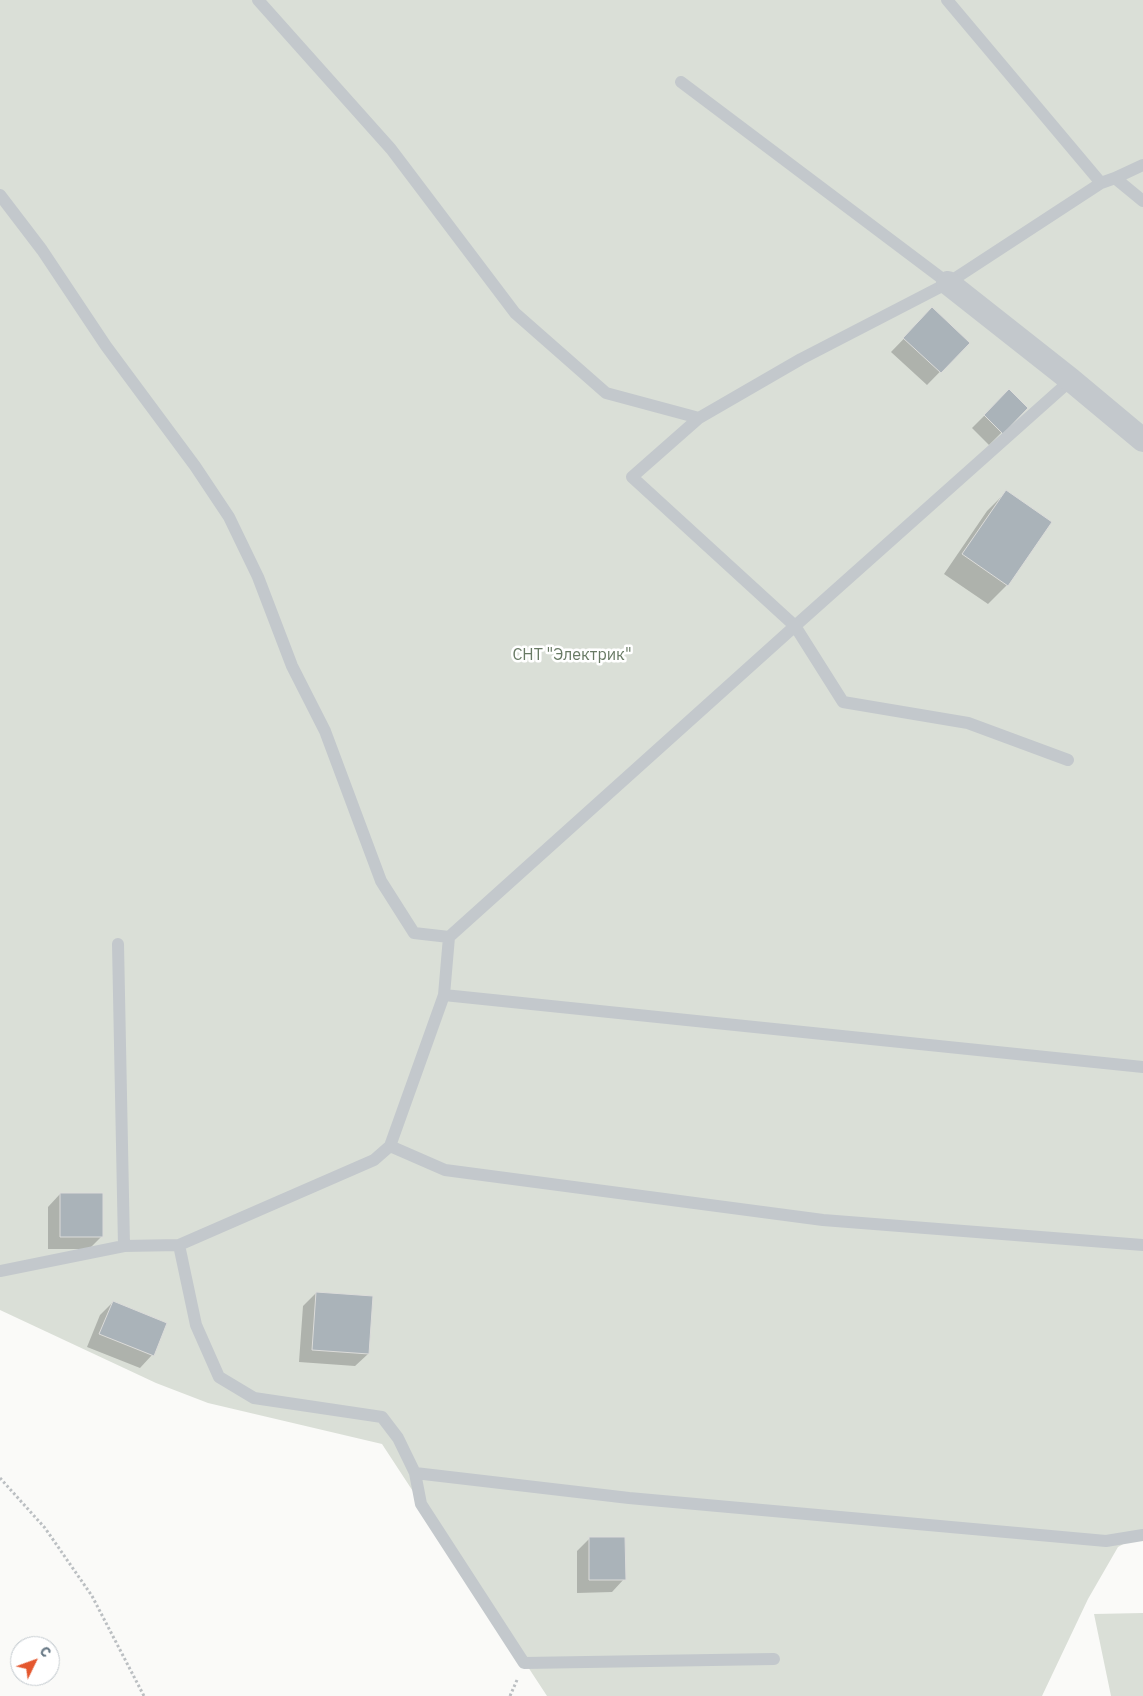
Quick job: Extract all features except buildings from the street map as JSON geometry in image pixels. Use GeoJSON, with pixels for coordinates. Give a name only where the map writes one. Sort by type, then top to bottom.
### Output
{"type":"FeatureCollection","features":[{"type":"Feature","properties":{"kind":"street"},"geometry":{"type":"LineString","coordinates":[[948,283],[1071,380],[1143,440]]}},
{"type":"Feature","properties":{"kind":"lane"},"geometry":{"type":"LineString","coordinates":[[258,0],[391,149],[515,313],[606,393],[700,418]]}},
{"type":"Feature","properties":{"kind":"lane"},"geometry":{"type":"LineString","coordinates":[[947,0],[1101,184]]}},
{"type":"Feature","properties":{"kind":"lane"},"geometry":{"type":"LineString","coordinates":[[681,82],[948,283]]}},
{"type":"Feature","properties":{"kind":"lane"},"geometry":{"type":"LineString","coordinates":[[1068,760],[968,724],[843,702],[795,626],[632,477],[700,418],[800,360],[948,283],[1101,184],[1143,165]]}},
{"type":"Feature","properties":{"kind":"lane"},"geometry":{"type":"LineString","coordinates":[[1115,178],[1143,201]]}},
{"type":"Feature","properties":{"kind":"lane"},"geometry":{"type":"LineString","coordinates":[[0,194],[42,250],[106,346],[195,466],[229,517],[258,577],[292,666],[325,731],[382,881],[414,933],[449,937]]}},
{"type":"Feature","properties":{"kind":"lane"},"geometry":{"type":"LineString","coordinates":[[0,1271],[124,1246],[179,1245],[374,1160],[390,1146],[444,994],[449,937],[1071,380]]}},
{"type":"Feature","properties":{"kind":"lane"},"geometry":{"type":"LineString","coordinates":[[118,944],[124,1246]]}},
{"type":"Feature","properties":{"kind":"lane"},"geometry":{"type":"LineString","coordinates":[[444,994],[1143,1067]]}},
{"type":"Feature","properties":{"kind":"lane"},"geometry":{"type":"LineString","coordinates":[[390,1146],[444,1170],[813,1219],[1143,1245]]}},
{"type":"Feature","properties":{"kind":"lane"},"geometry":{"type":"LineString","coordinates":[[179,1245],[196,1325],[219,1377],[254,1398],[382,1417],[398,1438],[415,1472],[421,1504],[524,1663],[774,1659]]}},
{"type":"Feature","properties":{"kind":"lane"},"geometry":{"type":"LineString","coordinates":[[415,1472],[629,1498],[1106,1541],[1143,1535]]}},
{"type":"Feature","properties":{"kind":"path"},"geometry":{"type":"LineString","coordinates":[[0,1478],[45,1528],[92,1596],[144,1696]]}},
{"type":"Feature","properties":{"kind":"green space","name":"СНТ \"Электрик\""},"geometry":{"type":"Polygon","coordinates":[[[0,0],[1143,0],[1143,1533],[1118,1547],[1088,1599],[1042,1696],[547,1696],[382,1444],[208,1403],[156,1383],[0,1310],[0,0]]]}},
{"type":"Feature","properties":{"kind":"green space"},"geometry":{"type":"Polygon","coordinates":[[[1143,1613],[1143,1696],[1111,1696],[1094,1614],[1143,1613]]]}}]}
